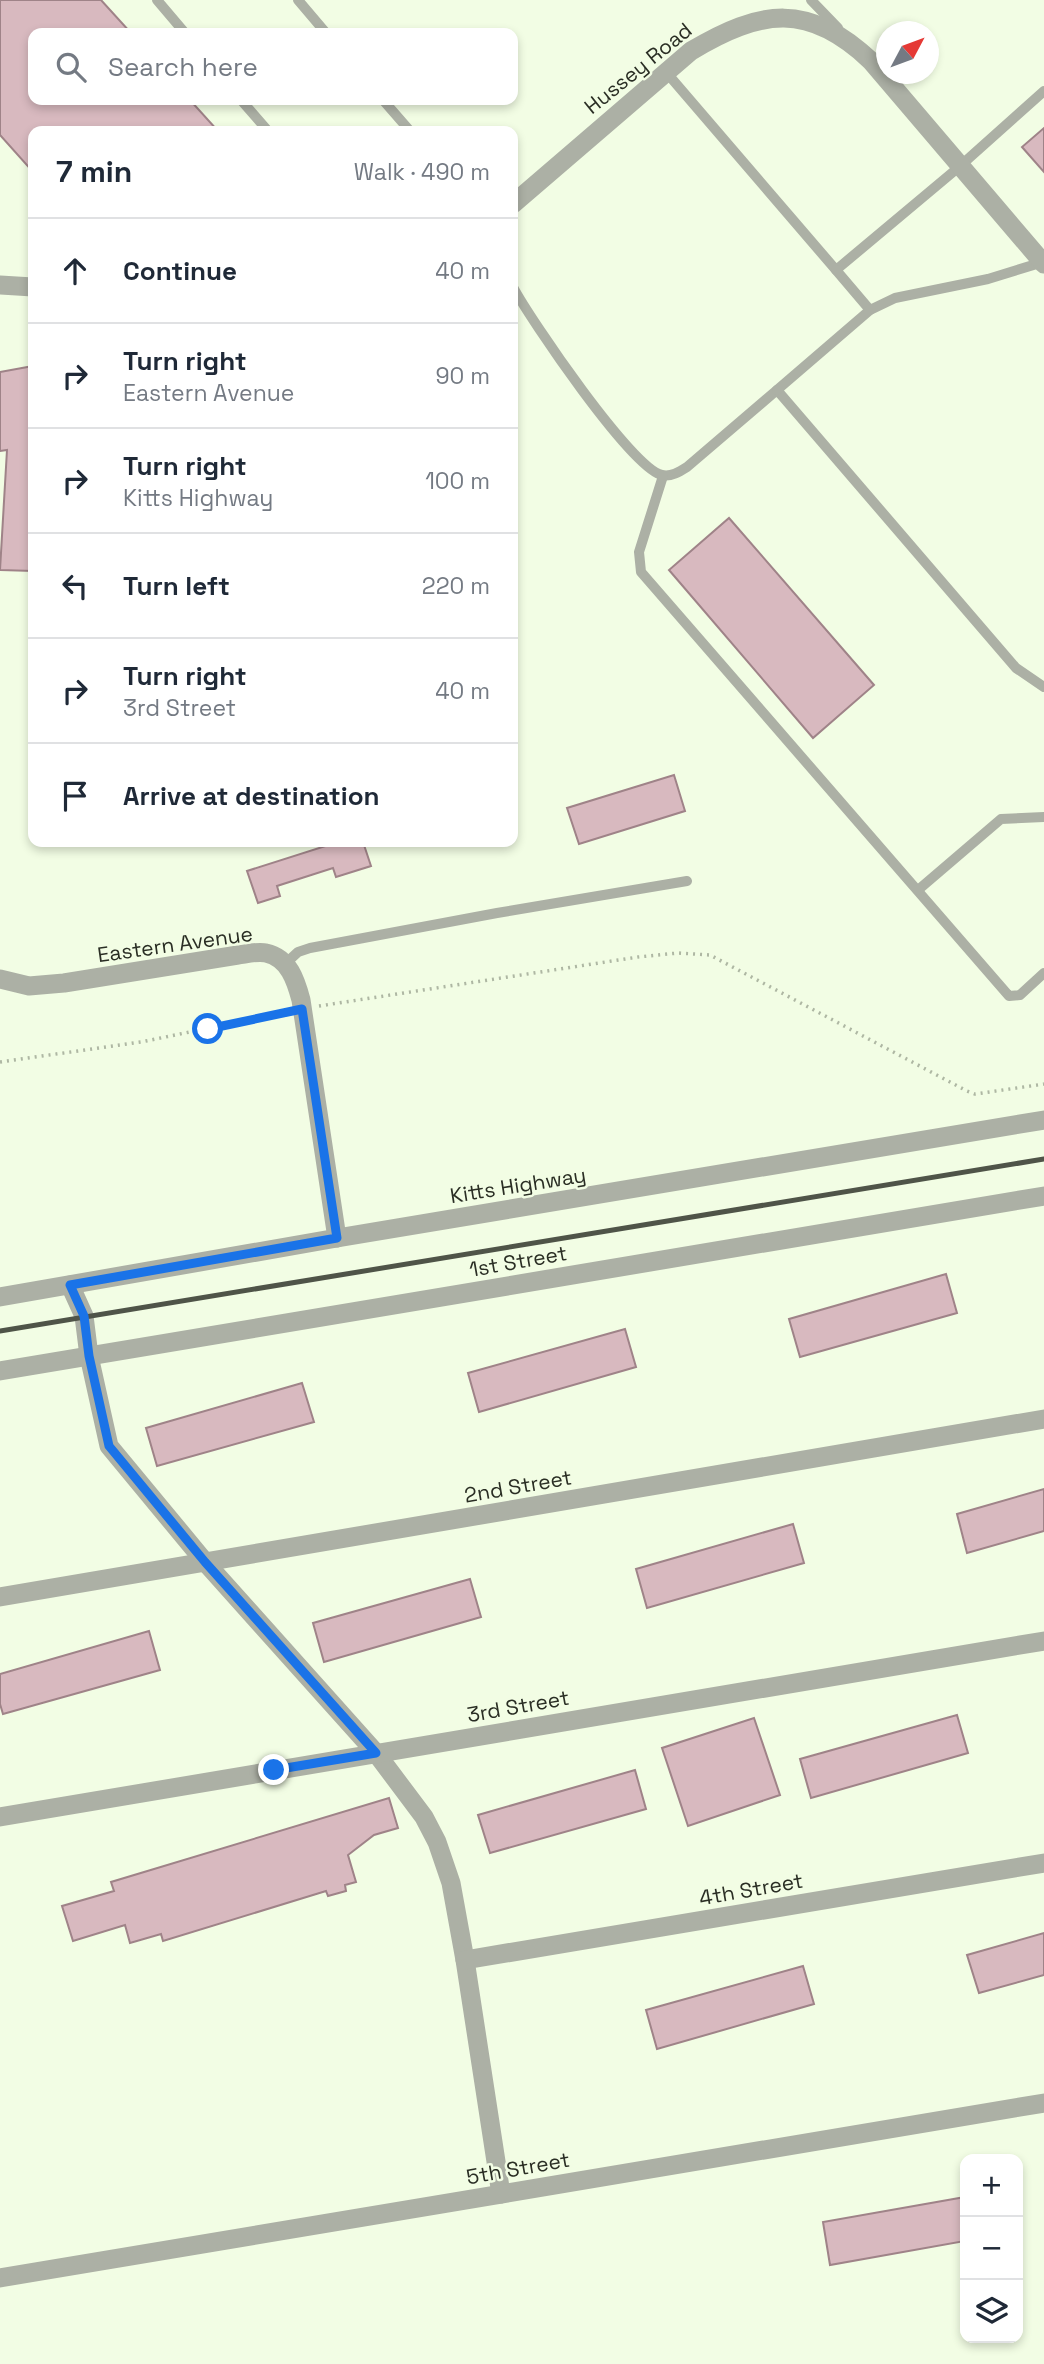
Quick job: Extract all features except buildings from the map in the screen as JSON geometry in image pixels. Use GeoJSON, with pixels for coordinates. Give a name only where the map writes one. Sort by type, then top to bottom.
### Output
{"type":"FeatureCollection","features":[{"type":"Feature","properties":{"kind":"street","name":"Hussey Road"},"geometry":{"type":"LineString","coordinates":[[518,200],[691,51],[723,32],[758,20],[790,17],[822,25],[850,41],[871,61],[1043,263]]}},
{"type":"Feature","properties":{"kind":"street"},"geometry":{"type":"LineString","coordinates":[[0,285],[28,287]]}},
{"type":"Feature","properties":{"kind":"street","name":"Eastern Avenue"},"geometry":{"type":"LineString","coordinates":[[0,979],[29,986],[64,984],[238,955],[266,953],[285,964]]}},
{"type":"Feature","properties":{"kind":"street"},"geometry":{"type":"LineString","coordinates":[[285,964],[296,979],[302,1009],[337,1238]]}},
{"type":"Feature","properties":{"kind":"street","name":"Kitts Highway"},"geometry":{"type":"LineString","coordinates":[[0,1297],[337,1238],[1044,1121]]}},
{"type":"Feature","properties":{"kind":"street","name":"1st Street"},"geometry":{"type":"LineString","coordinates":[[0,1371],[1044,1196]]}},
{"type":"Feature","properties":{"kind":"street"},"geometry":{"type":"LineString","coordinates":[[70,1285],[84,1316],[89,1356],[109,1446],[205,1562],[376,1753],[424,1817],[437,1842],[451,1883],[501,2194]]}},
{"type":"Feature","properties":{"kind":"street","name":"2nd Street"},"geometry":{"type":"LineString","coordinates":[[0,1597],[1044,1419]]}},
{"type":"Feature","properties":{"kind":"street","name":"3rd Street"},"geometry":{"type":"LineString","coordinates":[[0,1817],[1044,1641]]}},
{"type":"Feature","properties":{"kind":"street","name":"4th Street"},"geometry":{"type":"LineString","coordinates":[[465,1960],[1044,1863]]}},
{"type":"Feature","properties":{"kind":"street","name":"5th Street"},"geometry":{"type":"LineString","coordinates":[[0,2278],[1044,2102]]}},
{"type":"Feature","properties":{"kind":"lane"},"geometry":{"type":"LineString","coordinates":[[157,0],[181,28]]}},
{"type":"Feature","properties":{"kind":"lane"},"geometry":{"type":"LineString","coordinates":[[298,0],[322,28]]}},
{"type":"Feature","properties":{"kind":"lane"},"geometry":{"type":"LineString","coordinates":[[811,0],[850,41]]}},
{"type":"Feature","properties":{"kind":"lane"},"geometry":{"type":"LineString","coordinates":[[666,71],[870,310]]}},
{"type":"Feature","properties":{"kind":"lane"},"geometry":{"type":"LineString","coordinates":[[836,271],[1044,91]]}},
{"type":"Feature","properties":{"kind":"lane"},"geometry":{"type":"LineString","coordinates":[[245,105],[264,126]]}},
{"type":"Feature","properties":{"kind":"lane"},"geometry":{"type":"LineString","coordinates":[[387,105],[406,126]]}},
{"type":"Feature","properties":{"kind":"lane"},"geometry":{"type":"LineString","coordinates":[[518,294],[583,392],[641,462],[663,475],[676,474],[687,467],[870,310],[895,298],[988,279],[1043,263]]}},
{"type":"Feature","properties":{"kind":"lane"},"geometry":{"type":"LineString","coordinates":[[777,390],[1016,667],[1044,687]]}},
{"type":"Feature","properties":{"kind":"lane"},"geometry":{"type":"LineString","coordinates":[[663,475],[639,552],[641,572],[1009,996],[1020,995],[1044,973]]}},
{"type":"Feature","properties":{"kind":"lane"},"geometry":{"type":"LineString","coordinates":[[918,890],[1001,819],[1044,817]]}},
{"type":"Feature","properties":{"kind":"lane"},"geometry":{"type":"LineString","coordinates":[[285,964],[298,952],[310,948],[687,881]]}},
{"type":"Feature","properties":{"kind":"path"},"geometry":{"type":"LineString","coordinates":[[0,1062],[141,1042],[302,1009],[638,957],[693,953],[710,955],[975,1094],[1044,1084]]}},
{"type":"Feature","properties":{"kind":"railway"},"geometry":{"type":"LineString","coordinates":[[0,1331],[1044,1159]]}},
{"type":"Feature","properties":{"kind":"route"},"geometry":{"type":"LineString","coordinates":[[208,1029],[302,1009],[337,1238],[70,1285],[84,1316],[89,1356],[109,1446],[205,1562],[376,1753],[274,1770]]}}]}
